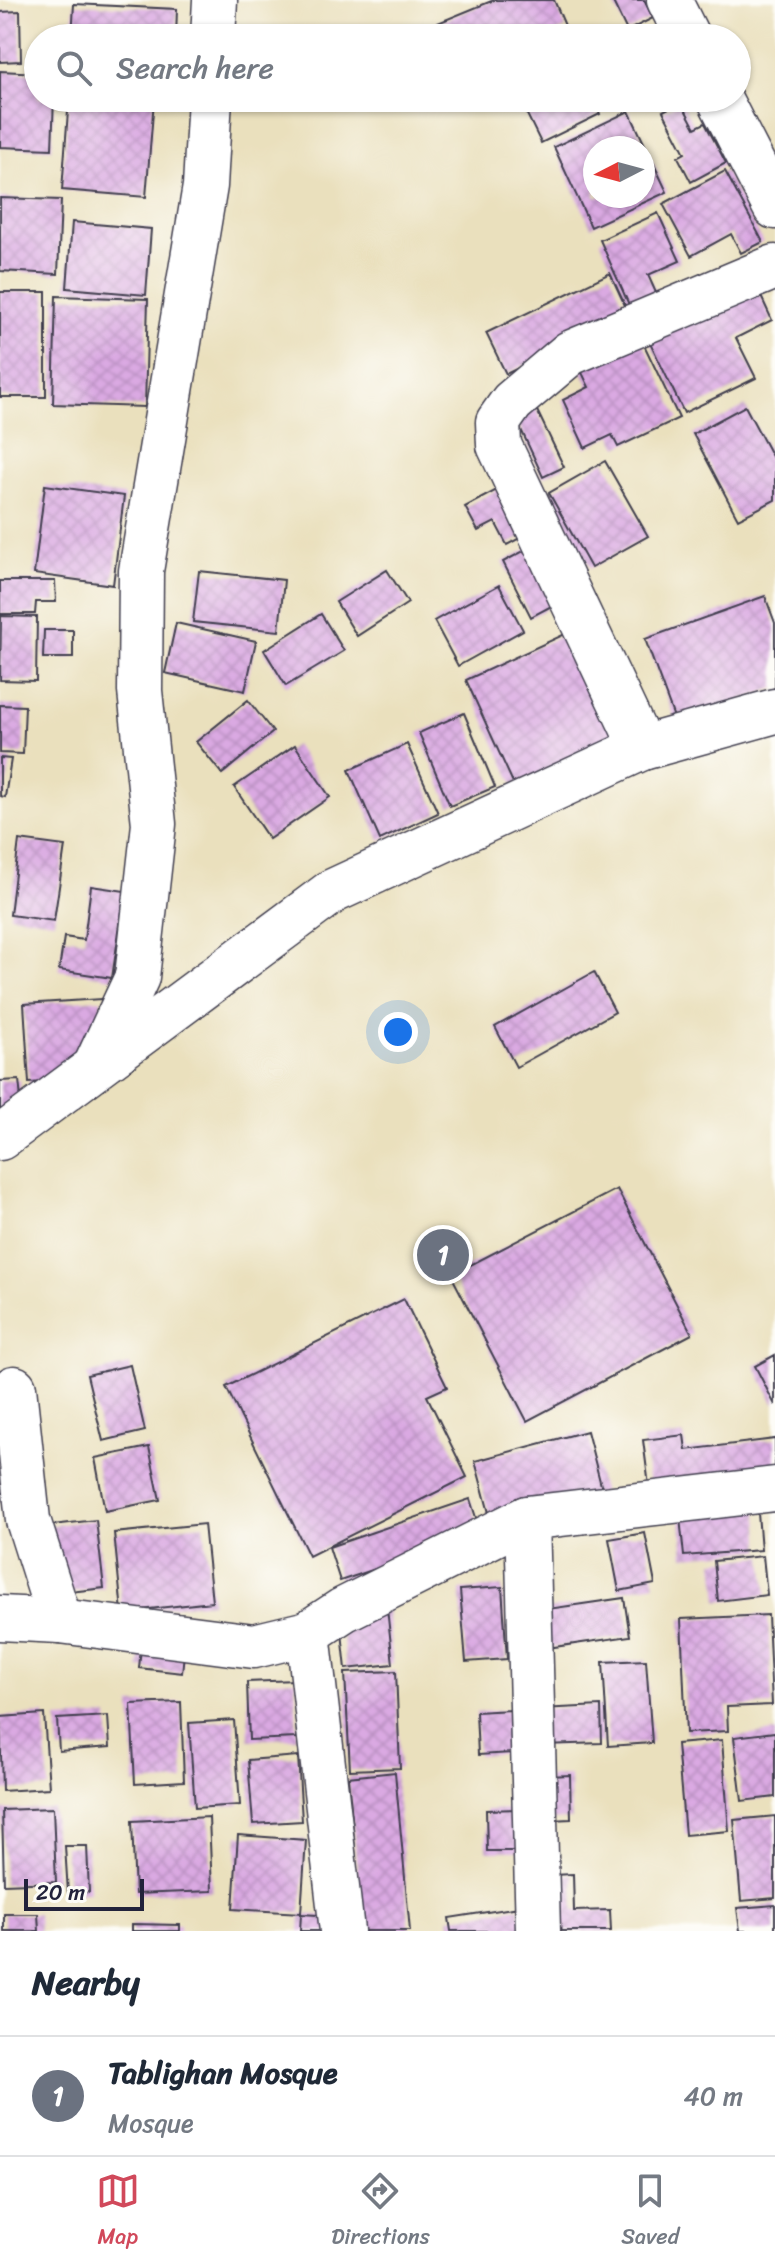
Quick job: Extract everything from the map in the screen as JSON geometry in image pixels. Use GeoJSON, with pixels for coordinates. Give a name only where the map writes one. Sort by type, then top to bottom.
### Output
{"type":"FeatureCollection","features":[{"type":"Feature","properties":{"kind":"street"},"geometry":{"type":"LineString","coordinates":[[214,24],[215,0]]}},
{"type":"Feature","properties":{"kind":"street"},"geometry":{"type":"LineString","coordinates":[[669,0],[681,24]]}},
{"type":"Feature","properties":{"kind":"street"},"geometry":{"type":"LineString","coordinates":[[95,1067],[137,977],[139,961],[154,824],[140,691],[141,571],[205,186],[209,112]]}},
{"type":"Feature","properties":{"kind":"street"},"geometry":{"type":"LineString","coordinates":[[726,112],[775,207]]}},
{"type":"Feature","properties":{"kind":"street"},"geometry":{"type":"LineString","coordinates":[[642,748],[499,445],[498,422],[512,402],[570,353],[775,267]]}},
{"type":"Feature","properties":{"kind":"street"},"geometry":{"type":"LineString","coordinates":[[0,1138],[333,891],[642,748],[775,711]]}},
{"type":"Feature","properties":{"kind":"street"},"geometry":{"type":"LineString","coordinates":[[14,1388],[28,1520],[60,1621]]}},
{"type":"Feature","properties":{"kind":"street"},"geometry":{"type":"LineString","coordinates":[[0,1618],[60,1621],[254,1646],[308,1633],[343,1610],[527,1518],[775,1489]]}},
{"type":"Feature","properties":{"kind":"street"},"geometry":{"type":"LineString","coordinates":[[527,1518],[538,1931]]}},
{"type":"Feature","properties":{"kind":"street"},"geometry":{"type":"LineString","coordinates":[[308,1633],[342,1931]]}},
{"type":"Feature","properties":{"kind":"building"},"geometry":{"type":"Polygon","coordinates":[[[494,0],[554,0],[564,24],[435,24],[494,0]]]}},
{"type":"Feature","properties":{"kind":"building"},"geometry":{"type":"Polygon","coordinates":[[[612,0],[644,0],[653,18],[641,24],[624,24],[612,0]]]}},
{"type":"Feature","properties":{"kind":"building"},"geometry":{"type":"Polygon","coordinates":[[[74,4],[177,9],[176,24],[73,24],[74,4]]]}},
{"type":"Feature","properties":{"kind":"building"},"geometry":{"type":"Polygon","coordinates":[[[20,11],[21,61],[0,62],[0,12],[20,11]]]}},
{"type":"Feature","properties":{"kind":"building"},"geometry":{"type":"Polygon","coordinates":[[[0,71],[24,72],[24,112],[53,112],[52,149],[0,147],[0,71]]]}},
{"type":"Feature","properties":{"kind":"building"},"geometry":{"type":"Polygon","coordinates":[[[68,112],[153,112],[146,197],[62,190],[68,112]]]}},
{"type":"Feature","properties":{"kind":"building"},"geometry":{"type":"Polygon","coordinates":[[[526,112],[599,112],[600,114],[541,143],[526,112]]]}},
{"type":"Feature","properties":{"kind":"building"},"geometry":{"type":"Polygon","coordinates":[[[629,112],[641,136],[583,136],[583,208],[632,208],[591,227],[554,147],[629,112]]]}},
{"type":"Feature","properties":{"kind":"building"},"geometry":{"type":"Polygon","coordinates":[[[664,112],[686,112],[695,128],[705,123],[726,163],[691,182],[678,157],[685,153],[664,112]]]}},
{"type":"Feature","properties":{"kind":"building"},"geometry":{"type":"Polygon","coordinates":[[[655,166],[667,192],[655,198],[655,166]]]}},
{"type":"Feature","properties":{"kind":"building"},"geometry":{"type":"Polygon","coordinates":[[[725,171],[763,242],[741,253],[731,234],[691,256],[663,204],[725,171]]]}},
{"type":"Feature","properties":{"kind":"building"},"geometry":{"type":"Polygon","coordinates":[[[0,198],[61,200],[58,274],[0,271],[0,198]]]}},
{"type":"Feature","properties":{"kind":"building"},"geometry":{"type":"Polygon","coordinates":[[[658,213],[680,261],[648,275],[661,304],[634,316],[600,240],[658,213]]]}},
{"type":"Feature","properties":{"kind":"building"},"geometry":{"type":"Polygon","coordinates":[[[72,222],[151,229],[146,295],[67,288],[72,222]]]}},
{"type":"Feature","properties":{"kind":"building"},"geometry":{"type":"Polygon","coordinates":[[[610,273],[629,314],[506,374],[486,333],[610,273]]]}},
{"type":"Feature","properties":{"kind":"building"},"geometry":{"type":"Polygon","coordinates":[[[754,281],[772,320],[736,338],[756,378],[684,413],[646,334],[754,281]]]}},
{"type":"Feature","properties":{"kind":"building"},"geometry":{"type":"Polygon","coordinates":[[[0,292],[46,292],[46,397],[0,397],[0,292]]]}},
{"type":"Feature","properties":{"kind":"building"},"geometry":{"type":"Polygon","coordinates":[[[56,296],[148,299],[145,407],[53,404],[56,296]]]}},
{"type":"Feature","properties":{"kind":"building"},"geometry":{"type":"Polygon","coordinates":[[[636,328],[679,418],[618,447],[612,435],[585,448],[563,400],[589,387],[575,358],[636,328]]]}},
{"type":"Feature","properties":{"kind":"building"},"geometry":{"type":"Polygon","coordinates":[[[532,400],[564,467],[543,477],[512,410],[532,400]]]}},
{"type":"Feature","properties":{"kind":"building"},"geometry":{"type":"Polygon","coordinates":[[[745,406],[775,462],[775,500],[738,519],[693,434],[745,406]]]}},
{"type":"Feature","properties":{"kind":"building"},"geometry":{"type":"Polygon","coordinates":[[[605,461],[648,536],[591,568],[549,493],[605,461]]]}},
{"type":"Feature","properties":{"kind":"building"},"geometry":{"type":"Polygon","coordinates":[[[45,485],[124,496],[113,585],[34,574],[45,485]]]}},
{"type":"Feature","properties":{"kind":"building"},"geometry":{"type":"Polygon","coordinates":[[[506,485],[531,532],[507,545],[495,522],[478,531],[465,507],[506,485]]]}},
{"type":"Feature","properties":{"kind":"building"},"geometry":{"type":"Polygon","coordinates":[[[533,546],[561,601],[531,617],[503,562],[533,546]]]}},
{"type":"Feature","properties":{"kind":"building"},"geometry":{"type":"Polygon","coordinates":[[[387,570],[408,603],[357,636],[336,602],[387,570]]]}},
{"type":"Feature","properties":{"kind":"building"},"geometry":{"type":"Polygon","coordinates":[[[199,571],[284,580],[279,631],[193,622],[199,571]]]}},
{"type":"Feature","properties":{"kind":"building"},"geometry":{"type":"Polygon","coordinates":[[[0,581],[55,581],[56,602],[36,602],[35,614],[0,614],[0,581]]]}},
{"type":"Feature","properties":{"kind":"building"},"geometry":{"type":"Polygon","coordinates":[[[499,585],[523,630],[458,666],[434,621],[499,585]]]}},
{"type":"Feature","properties":{"kind":"building"},"geometry":{"type":"Polygon","coordinates":[[[765,596],[775,623],[775,688],[676,723],[645,639],[765,596]]]}},
{"type":"Feature","properties":{"kind":"building"},"geometry":{"type":"Polygon","coordinates":[[[321,614],[344,651],[286,686],[264,650],[321,614]]]}},
{"type":"Feature","properties":{"kind":"building"},"geometry":{"type":"Polygon","coordinates":[[[1,616],[37,617],[36,681],[0,680],[1,616]]]}},
{"type":"Feature","properties":{"kind":"building"},"geometry":{"type":"Polygon","coordinates":[[[176,623],[256,641],[245,691],[165,673],[176,623]]]}},
{"type":"Feature","properties":{"kind":"building"},"geometry":{"type":"Polygon","coordinates":[[[578,628],[627,733],[514,785],[466,680],[578,628]]]}},
{"type":"Feature","properties":{"kind":"building"},"geometry":{"type":"Polygon","coordinates":[[[44,630],[73,630],[73,658],[43,658],[44,630]]]}},
{"type":"Feature","properties":{"kind":"building"},"geometry":{"type":"Polygon","coordinates":[[[248,700],[273,732],[222,774],[196,742],[248,700]]]}},
{"type":"Feature","properties":{"kind":"building"},"geometry":{"type":"Polygon","coordinates":[[[0,705],[25,706],[23,754],[0,753],[0,705]]]}},
{"type":"Feature","properties":{"kind":"building"},"geometry":{"type":"Polygon","coordinates":[[[464,713],[495,787],[450,806],[419,733],[464,713]]]}},
{"type":"Feature","properties":{"kind":"building"},"geometry":{"type":"Polygon","coordinates":[[[407,744],[438,813],[380,840],[349,770],[407,744]]]}},
{"type":"Feature","properties":{"kind":"building"},"geometry":{"type":"Polygon","coordinates":[[[295,745],[330,797],[269,839],[234,787],[295,745]]]}},
{"type":"Feature","properties":{"kind":"building"},"geometry":{"type":"Polygon","coordinates":[[[0,758],[11,759],[5,797],[0,796],[0,758]]]}},
{"type":"Feature","properties":{"kind":"building"},"geometry":{"type":"Polygon","coordinates":[[[19,840],[65,846],[54,921],[10,915],[19,840]]]}},
{"type":"Feature","properties":{"kind":"building"},"geometry":{"type":"Polygon","coordinates":[[[91,886],[125,891],[112,978],[59,970],[64,937],[84,940],[91,886]]]}},
{"type":"Feature","properties":{"kind":"building"},"geometry":{"type":"Polygon","coordinates":[[[594,972],[615,1012],[516,1067],[495,1027],[594,972]]]}},
{"type":"Feature","properties":{"kind":"building"},"geometry":{"type":"Polygon","coordinates":[[[101,999],[103,1042],[57,1081],[29,1083],[24,1004],[101,999]]]}},
{"type":"Feature","properties":{"kind":"building"},"geometry":{"type":"Polygon","coordinates":[[[19,1080],[21,1099],[0,1118],[0,1081],[19,1080]]]}},
{"type":"Feature","properties":{"kind":"building"},"geometry":{"type":"Polygon","coordinates":[[[617,1189],[692,1334],[527,1421],[451,1275],[617,1189]]]}},
{"type":"Feature","properties":{"kind":"building"},"geometry":{"type":"Polygon","coordinates":[[[404,1299],[447,1387],[427,1396],[467,1477],[309,1556],[226,1387],[404,1299]]]}},
{"type":"Feature","properties":{"kind":"building"},"geometry":{"type":"Polygon","coordinates":[[[775,1355],[775,1405],[755,1366],[775,1355]]]}},
{"type":"Feature","properties":{"kind":"building"},"geometry":{"type":"Polygon","coordinates":[[[130,1365],[145,1431],[103,1441],[87,1375],[130,1365]]]}},
{"type":"Feature","properties":{"kind":"building"},"geometry":{"type":"Polygon","coordinates":[[[587,1431],[603,1493],[492,1524],[475,1461],[587,1431]]]}},
{"type":"Feature","properties":{"kind":"building"},"geometry":{"type":"Polygon","coordinates":[[[684,1435],[686,1450],[775,1439],[775,1470],[649,1486],[643,1440],[684,1435]]]}},
{"type":"Feature","properties":{"kind":"building"},"geometry":{"type":"Polygon","coordinates":[[[149,1447],[160,1500],[105,1511],[95,1458],[149,1447]]]}},
{"type":"Feature","properties":{"kind":"building"},"geometry":{"type":"Polygon","coordinates":[[[470,1499],[481,1533],[340,1581],[329,1547],[470,1499]]]}},
{"type":"Feature","properties":{"kind":"building"},"geometry":{"type":"Polygon","coordinates":[[[757,1501],[761,1550],[684,1556],[679,1508],[757,1501]]]}},
{"type":"Feature","properties":{"kind":"building"},"geometry":{"type":"Polygon","coordinates":[[[96,1520],[104,1588],[53,1594],[44,1526],[96,1520]]]}},
{"type":"Feature","properties":{"kind":"building"},"geometry":{"type":"Polygon","coordinates":[[[204,1524],[212,1602],[122,1612],[114,1533],[204,1524]]]}},
{"type":"Feature","properties":{"kind":"building"},"geometry":{"type":"Polygon","coordinates":[[[645,1533],[655,1584],[619,1591],[609,1539],[645,1533]]]}},
{"type":"Feature","properties":{"kind":"building"},"geometry":{"type":"Polygon","coordinates":[[[763,1556],[767,1595],[718,1601],[714,1561],[763,1556]]]}},
{"type":"Feature","properties":{"kind":"building"},"geometry":{"type":"Polygon","coordinates":[[[502,1587],[507,1659],[466,1662],[460,1590],[502,1587]]]}},
{"type":"Feature","properties":{"kind":"building"},"geometry":{"type":"Polygon","coordinates":[[[624,1598],[630,1636],[547,1648],[541,1610],[624,1598]]]}},
{"type":"Feature","properties":{"kind":"building"},"geometry":{"type":"Polygon","coordinates":[[[387,1608],[393,1664],[346,1669],[340,1614],[387,1608]]]}},
{"type":"Feature","properties":{"kind":"building"},"geometry":{"type":"Polygon","coordinates":[[[768,1615],[772,1705],[727,1707],[728,1731],[686,1733],[681,1619],[768,1615]]]}},
{"type":"Feature","properties":{"kind":"building"},"geometry":{"type":"Polygon","coordinates":[[[142,1638],[185,1643],[182,1673],[139,1668],[142,1638]]]}},
{"type":"Feature","properties":{"kind":"building"},"geometry":{"type":"Polygon","coordinates":[[[646,1660],[652,1743],[608,1746],[603,1662],[646,1660]]]}},
{"type":"Feature","properties":{"kind":"building"},"geometry":{"type":"Polygon","coordinates":[[[396,1671],[400,1768],[350,1770],[345,1673],[396,1671]]]}},
{"type":"Feature","properties":{"kind":"building"},"geometry":{"type":"Polygon","coordinates":[[[295,1680],[297,1738],[249,1740],[247,1682],[295,1680]]]}},
{"type":"Feature","properties":{"kind":"building"},"geometry":{"type":"Polygon","coordinates":[[[181,1702],[184,1781],[135,1784],[131,1704],[181,1702]]]}},
{"type":"Feature","properties":{"kind":"building"},"geometry":{"type":"Polygon","coordinates":[[[601,1706],[602,1743],[542,1745],[540,1709],[601,1706]]]}},
{"type":"Feature","properties":{"kind":"building"},"geometry":{"type":"Polygon","coordinates":[[[511,1710],[512,1753],[478,1755],[476,1712],[511,1710]]]}},
{"type":"Feature","properties":{"kind":"building"},"geometry":{"type":"Polygon","coordinates":[[[44,1714],[49,1788],[2,1791],[0,1717],[44,1714]]]}},
{"type":"Feature","properties":{"kind":"building"},"geometry":{"type":"Polygon","coordinates":[[[108,1716],[110,1747],[59,1751],[57,1719],[108,1716]]]}},
{"type":"Feature","properties":{"kind":"building"},"geometry":{"type":"Polygon","coordinates":[[[234,1720],[240,1805],[195,1808],[189,1723],[234,1720]]]}},
{"type":"Feature","properties":{"kind":"building"},"geometry":{"type":"Polygon","coordinates":[[[775,1732],[775,1797],[742,1801],[734,1737],[775,1732]]]}},
{"type":"Feature","properties":{"kind":"building"},"geometry":{"type":"Polygon","coordinates":[[[722,1740],[729,1831],[685,1835],[677,1744],[722,1740]]]}},
{"type":"Feature","properties":{"kind":"building"},"geometry":{"type":"Polygon","coordinates":[[[298,1756],[302,1821],[253,1824],[248,1760],[298,1756]]]}},
{"type":"Feature","properties":{"kind":"building"},"geometry":{"type":"Polygon","coordinates":[[[395,1772],[410,1931],[363,1931],[348,1777],[395,1772]]]}},
{"type":"Feature","properties":{"kind":"building"},"geometry":{"type":"Polygon","coordinates":[[[570,1775],[571,1819],[550,1820],[548,1776],[570,1775]]]}},
{"type":"Feature","properties":{"kind":"building"},"geometry":{"type":"Polygon","coordinates":[[[53,1808],[56,1882],[4,1884],[2,1810],[53,1808]]]}},
{"type":"Feature","properties":{"kind":"building"},"geometry":{"type":"Polygon","coordinates":[[[520,1809],[521,1851],[487,1851],[486,1810],[520,1809]]]}},
{"type":"Feature","properties":{"kind":"building"},"geometry":{"type":"Polygon","coordinates":[[[775,1816],[775,1898],[741,1901],[734,1820],[775,1816]]]}},
{"type":"Feature","properties":{"kind":"building"},"geometry":{"type":"Polygon","coordinates":[[[209,1817],[212,1891],[135,1894],[132,1821],[209,1817]]]}},
{"type":"Feature","properties":{"kind":"building"},"geometry":{"type":"Polygon","coordinates":[[[238,1835],[306,1840],[301,1913],[233,1909],[238,1835]]]}},
{"type":"Feature","properties":{"kind":"building"},"geometry":{"type":"Polygon","coordinates":[[[65,1846],[87,1846],[89,1892],[68,1893],[65,1846]]]}},
{"type":"Feature","properties":{"kind":"building"},"geometry":{"type":"Polygon","coordinates":[[[573,1874],[574,1911],[610,1910],[611,1931],[556,1931],[553,1875],[573,1874]]]}},
{"type":"Feature","properties":{"kind":"building"},"geometry":{"type":"Polygon","coordinates":[[[775,1905],[775,1931],[740,1931],[737,1908],[775,1905]]]}},
{"type":"Feature","properties":{"kind":"building"},"geometry":{"type":"Polygon","coordinates":[[[519,1907],[523,1931],[451,1931],[449,1918],[519,1907]]]}},
{"type":"Feature","properties":{"kind":"building"},"geometry":{"type":"Polygon","coordinates":[[[4,1914],[38,1914],[39,1931],[4,1931],[4,1914]]]}},
{"type":"Feature","properties":{"kind":"building"},"geometry":{"type":"Polygon","coordinates":[[[301,1914],[334,1916],[332,1931],[300,1931],[301,1914]]]}},
{"type":"Feature","properties":{"kind":"building"},"geometry":{"type":"Polygon","coordinates":[[[132,1924],[180,1925],[180,1931],[132,1931],[132,1924]]]}},
{"type":"Feature","properties":{"kind":"place","name":"Tablighan Mosque"},"geometry":{"type":"Point","coordinates":[443,1255]}}]}
